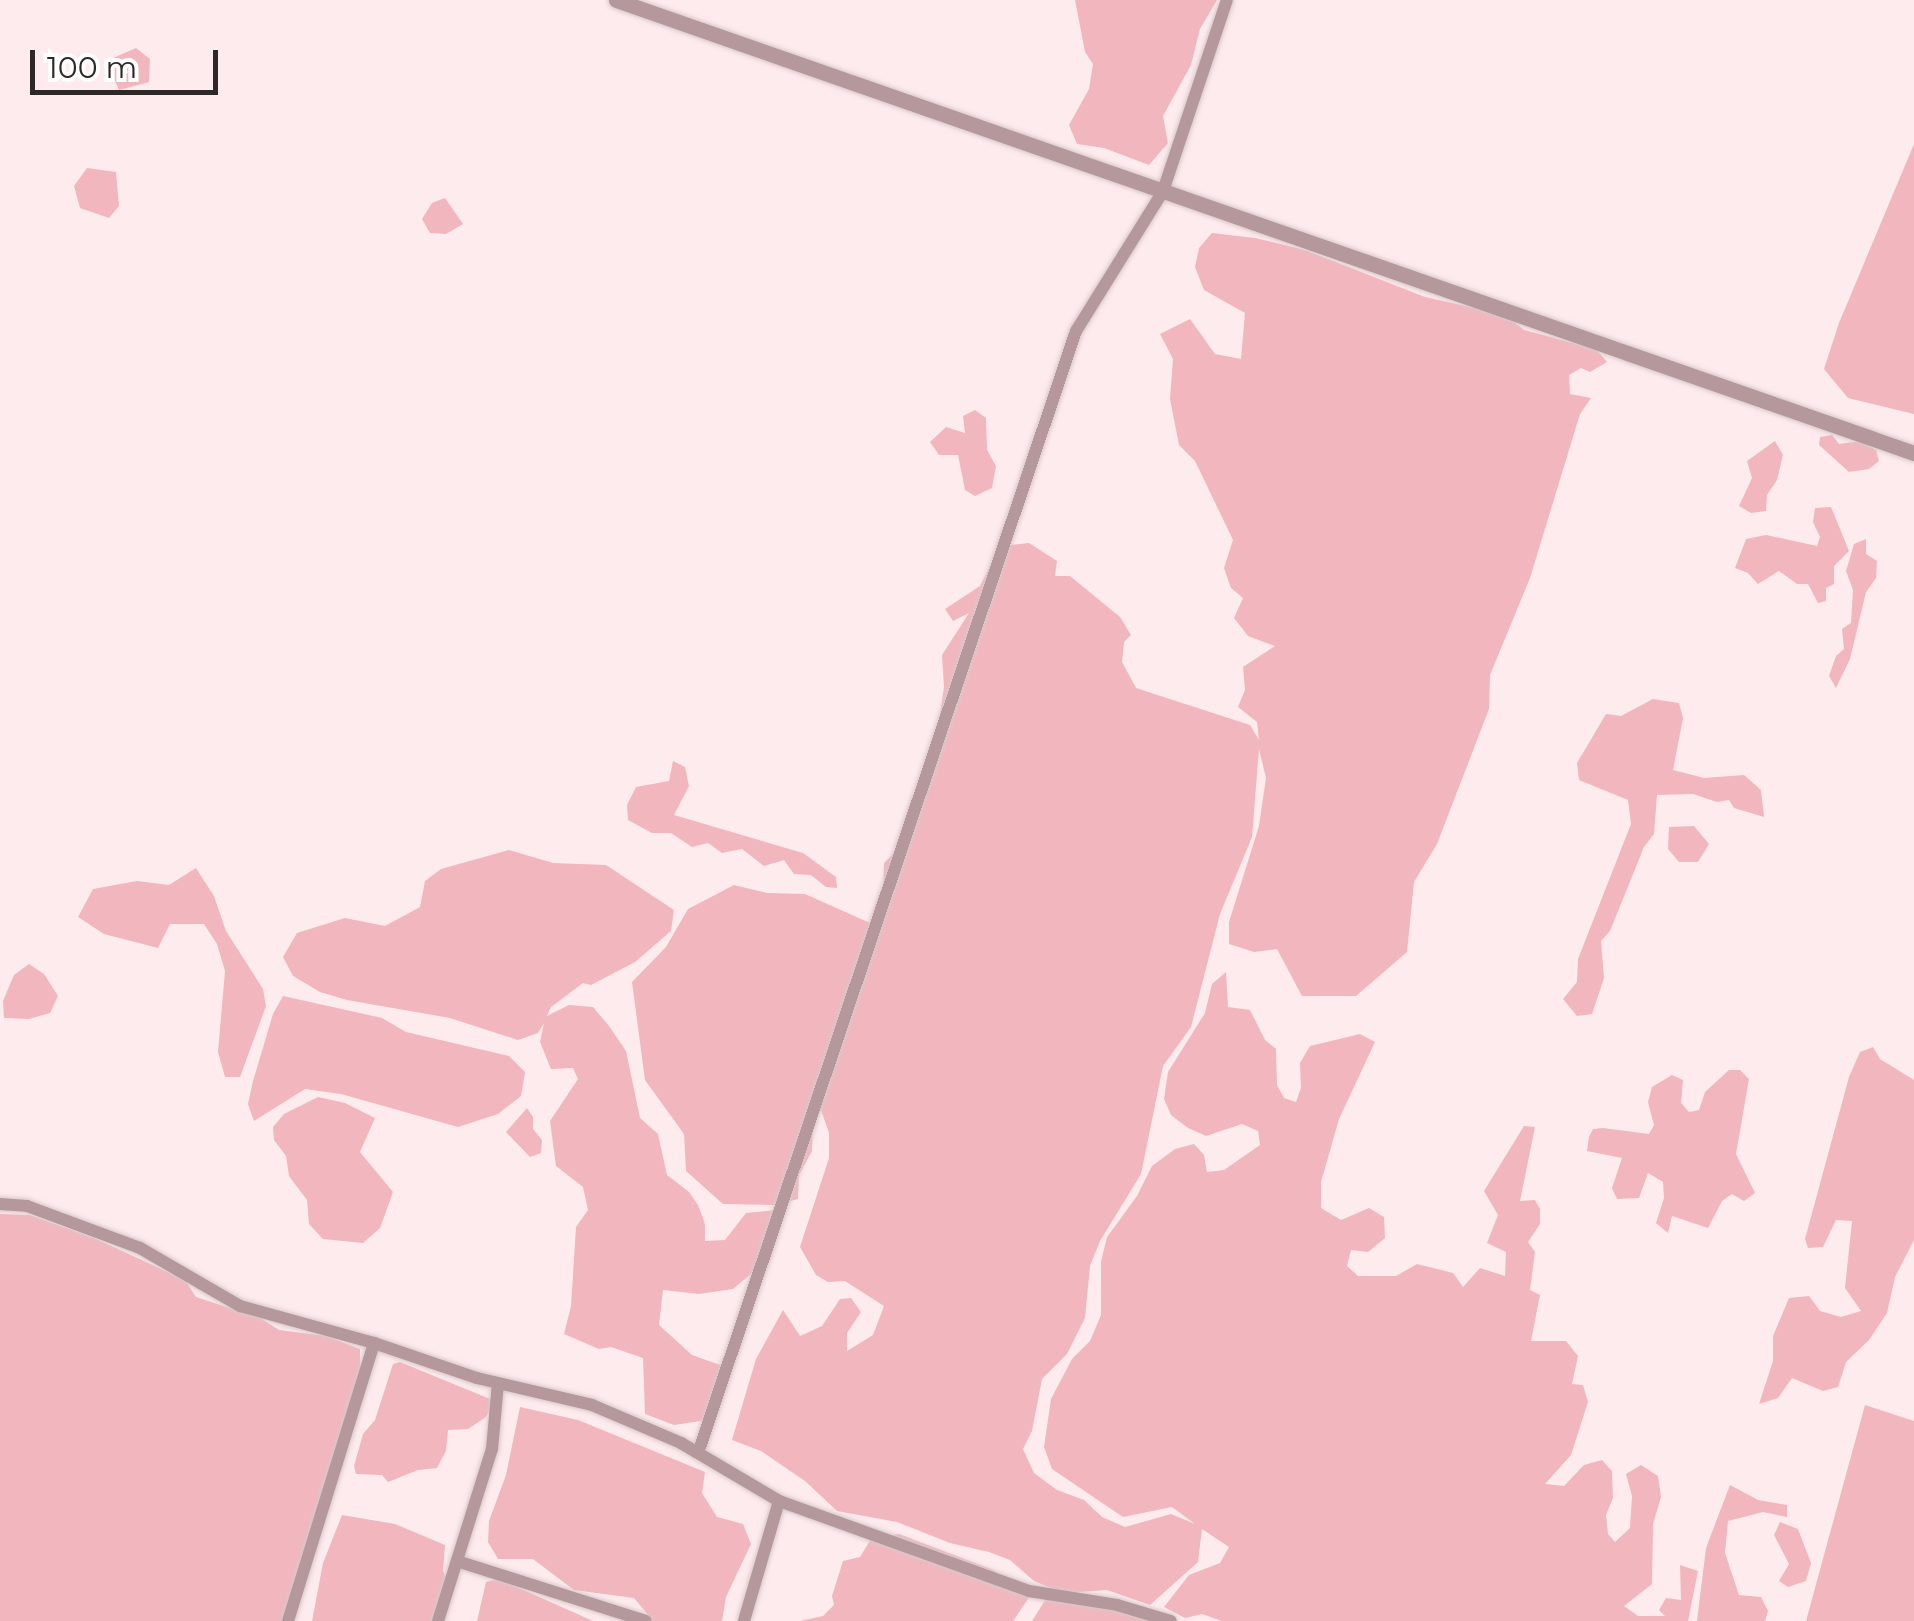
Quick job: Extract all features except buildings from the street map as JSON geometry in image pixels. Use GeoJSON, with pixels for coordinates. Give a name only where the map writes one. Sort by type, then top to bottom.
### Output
{"type":"FeatureCollection","features":[{"type":"Feature","properties":{"kind":"street"},"geometry":{"type":"LineString","coordinates":[[616,0],[1914,453]]}},
{"type":"Feature","properties":{"kind":"street"},"geometry":{"type":"LineString","coordinates":[[698,1453],[1076,331],[1162,190],[1227,0]]}},
{"type":"Feature","properties":{"kind":"street"},"geometry":{"type":"LineString","coordinates":[[0,1204],[27,1206],[140,1248],[240,1306],[498,1383],[592,1406],[698,1453],[778,1501],[1029,1591],[1117,1605],[1171,1621]]}},
{"type":"Feature","properties":{"kind":"street"},"geometry":{"type":"LineString","coordinates":[[288,1621],[374,1343]]}},
{"type":"Feature","properties":{"kind":"street"},"geometry":{"type":"LineString","coordinates":[[438,1621],[492,1449],[498,1383]]}},
{"type":"Feature","properties":{"kind":"street"},"geometry":{"type":"LineString","coordinates":[[744,1621],[778,1501]]}},
{"type":"Feature","properties":{"kind":"street"},"geometry":{"type":"LineString","coordinates":[[457,1561],[646,1621]]}},
{"type":"Feature","properties":{"kind":"shaded area"},"geometry":{"type":"Polygon","coordinates":[[[1075,0],[1217,0],[1200,29],[1191,65],[1163,116],[1168,143],[1149,165],[1104,148],[1077,144],[1069,125],[1089,89],[1093,64],[1085,52],[1075,0]]]}},
{"type":"Feature","properties":{"kind":"shaded area"},"geometry":{"type":"Polygon","coordinates":[[[136,48],[150,59],[149,82],[119,90],[106,61],[136,48]]]}},
{"type":"Feature","properties":{"kind":"shaded area"},"geometry":{"type":"Polygon","coordinates":[[[1914,144],[1914,414],[1848,398],[1824,369],[1839,323],[1914,144]]]}},
{"type":"Feature","properties":{"kind":"shaded area"},"geometry":{"type":"Polygon","coordinates":[[[87,168],[116,172],[119,206],[109,218],[80,208],[74,186],[87,168]]]}},
{"type":"Feature","properties":{"kind":"shaded area"},"geometry":{"type":"Polygon","coordinates":[[[445,198],[463,224],[446,234],[430,233],[422,219],[432,203],[445,198]]]}},
{"type":"Feature","properties":{"kind":"shaded area"},"geometry":{"type":"Polygon","coordinates":[[[1212,233],[1305,250],[1425,297],[1506,315],[1524,330],[1596,349],[1607,362],[1590,372],[1581,368],[1569,375],[1570,394],[1591,398],[1580,414],[1530,578],[1490,675],[1489,709],[1437,844],[1414,882],[1407,952],[1356,996],[1302,996],[1277,949],[1254,952],[1229,944],[1229,922],[1259,826],[1266,778],[1259,749],[1252,837],[1220,914],[1191,1027],[1163,1066],[1141,1174],[1100,1241],[1090,1266],[1085,1318],[1067,1354],[1042,1379],[1032,1431],[1023,1449],[1034,1473],[1057,1490],[1084,1500],[1102,1517],[1125,1527],[1171,1514],[1195,1524],[1172,1507],[1123,1517],[1052,1469],[1044,1447],[1051,1399],[1072,1359],[1090,1341],[1101,1315],[1101,1262],[1107,1237],[1137,1196],[1152,1166],[1175,1149],[1194,1144],[1204,1155],[1207,1172],[1224,1170],[1260,1145],[1258,1131],[1242,1124],[1206,1136],[1188,1128],[1171,1115],[1164,1099],[1168,1072],[1205,1013],[1212,984],[1226,972],[1228,1007],[1250,1010],[1265,1040],[1276,1049],[1277,1085],[1284,1098],[1296,1102],[1301,1088],[1300,1063],[1310,1046],[1360,1034],[1375,1042],[1339,1119],[1321,1182],[1321,1208],[1341,1220],[1369,1208],[1384,1217],[1385,1238],[1368,1252],[1351,1250],[1347,1266],[1358,1276],[1396,1276],[1417,1264],[1453,1273],[1463,1287],[1480,1268],[1505,1276],[1506,1252],[1487,1243],[1498,1215],[1484,1191],[1524,1126],[1535,1127],[1520,1201],[1535,1200],[1540,1209],[1540,1224],[1528,1242],[1535,1252],[1530,1290],[1540,1295],[1531,1341],[1566,1341],[1578,1356],[1572,1384],[1583,1385],[1588,1402],[1571,1455],[1545,1484],[1564,1486],[1584,1465],[1602,1460],[1612,1471],[1613,1498],[1606,1515],[1608,1534],[1615,1542],[1630,1528],[1632,1496],[1626,1474],[1641,1465],[1658,1476],[1661,1497],[1653,1524],[1652,1584],[1624,1606],[1638,1616],[1665,1616],[1659,1610],[1666,1598],[1681,1600],[1680,1565],[1698,1571],[1688,1621],[1222,1621],[1202,1614],[1185,1618],[1164,1607],[1189,1575],[1220,1563],[1229,1547],[1202,1529],[1198,1562],[1150,1605],[1107,1590],[1063,1593],[1034,1581],[1010,1560],[989,1552],[950,1543],[897,1522],[837,1511],[805,1481],[761,1451],[732,1440],[756,1359],[783,1310],[800,1336],[822,1326],[840,1299],[851,1298],[861,1312],[847,1333],[847,1351],[873,1335],[884,1306],[845,1281],[828,1282],[816,1275],[800,1247],[829,1158],[829,1133],[821,1110],[813,1121],[812,1151],[799,1175],[798,1199],[775,1205],[723,1204],[686,1171],[684,1134],[645,1080],[632,982],[666,947],[688,909],[734,885],[767,893],[805,894],[870,923],[883,898],[884,863],[896,851],[937,737],[944,687],[942,655],[969,613],[953,621],[945,609],[980,586],[1001,546],[1029,543],[1057,561],[1055,576],[1070,576],[1120,617],[1131,635],[1124,642],[1122,662],[1136,688],[1250,725],[1259,740],[1257,722],[1238,707],[1245,690],[1243,667],[1275,646],[1248,636],[1234,618],[1243,598],[1231,588],[1224,568],[1233,540],[1195,461],[1179,445],[1170,399],[1173,359],[1160,334],[1190,319],[1215,354],[1241,359],[1245,313],[1204,290],[1195,267],[1199,248],[1212,233]]]}},
{"type":"Feature","properties":{"kind":"shaded area"},"geometry":{"type":"Polygon","coordinates":[[[975,410],[986,418],[987,450],[996,466],[992,488],[975,496],[965,490],[958,455],[939,455],[930,442],[946,427],[965,433],[963,416],[975,410]]]}},
{"type":"Feature","properties":{"kind":"shaded area"},"geometry":{"type":"Polygon","coordinates":[[[1832,435],[1839,444],[1860,441],[1876,450],[1879,461],[1869,469],[1849,472],[1819,445],[1820,437],[1832,435]]]}},
{"type":"Feature","properties":{"kind":"shaded area"},"geometry":{"type":"Polygon","coordinates":[[[1775,441],[1783,455],[1777,480],[1767,495],[1766,511],[1751,513],[1739,506],[1752,478],[1747,461],[1775,441]]]}},
{"type":"Feature","properties":{"kind":"shaded area"},"geometry":{"type":"Polygon","coordinates":[[[1831,507],[1849,551],[1834,566],[1834,584],[1826,588],[1826,601],[1818,603],[1808,584],[1797,584],[1779,571],[1758,584],[1748,573],[1735,568],[1746,539],[1766,535],[1817,546],[1820,537],[1813,522],[1815,508],[1831,507]]]}},
{"type":"Feature","properties":{"kind":"shaded area"},"geometry":{"type":"Polygon","coordinates":[[[1866,539],[1866,554],[1877,561],[1876,578],[1866,592],[1850,659],[1836,688],[1829,676],[1836,656],[1844,649],[1842,629],[1851,623],[1853,590],[1846,571],[1854,544],[1866,539]]]}},
{"type":"Feature","properties":{"kind":"shaded area"},"geometry":{"type":"Polygon","coordinates":[[[1653,699],[1679,703],[1683,718],[1673,770],[1704,778],[1744,775],[1761,790],[1764,817],[1734,808],[1729,800],[1717,802],[1693,794],[1657,795],[1654,834],[1644,847],[1610,931],[1601,941],[1604,978],[1592,1014],[1577,1016],[1563,999],[1577,982],[1578,959],[1631,824],[1628,800],[1579,780],[1577,763],[1606,714],[1621,716],[1653,699]]]}},
{"type":"Feature","properties":{"kind":"shaded area"},"geometry":{"type":"Polygon","coordinates":[[[673,761],[685,767],[689,786],[674,815],[803,853],[836,877],[837,888],[826,887],[811,875],[794,874],[784,860],[764,866],[742,849],[722,853],[708,843],[692,847],[671,833],[652,833],[628,820],[627,805],[636,787],[669,781],[673,761]]]}},
{"type":"Feature","properties":{"kind":"shaded area"},"geometry":{"type":"Polygon","coordinates":[[[1694,826],[1709,844],[1698,862],[1679,862],[1668,849],[1669,827],[1694,826]]]}},
{"type":"Feature","properties":{"kind":"shaded area"},"geometry":{"type":"Polygon","coordinates":[[[509,850],[553,863],[606,865],[674,910],[671,931],[635,962],[591,985],[583,983],[551,1007],[547,1016],[569,1005],[593,1007],[609,1026],[626,1051],[640,1118],[658,1134],[667,1175],[689,1192],[698,1205],[705,1224],[705,1241],[725,1240],[746,1213],[776,1210],[757,1269],[733,1289],[699,1294],[663,1290],[659,1325],[692,1355],[723,1366],[707,1420],[674,1425],[645,1414],[643,1358],[611,1347],[599,1349],[564,1334],[571,1306],[576,1227],[588,1210],[583,1187],[556,1166],[550,1121],[578,1079],[573,1068],[551,1069],[540,1042],[544,1023],[538,1033],[518,1040],[450,1018],[347,1000],[320,992],[293,976],[283,957],[297,933],[345,918],[385,926],[420,907],[425,881],[441,869],[509,850]]]}},
{"type":"Feature","properties":{"kind":"shaded area"},"geometry":{"type":"Polygon","coordinates":[[[196,868],[214,896],[226,931],[263,989],[266,1006],[240,1077],[225,1077],[218,1052],[225,971],[217,944],[204,924],[170,924],[158,948],[104,934],[78,917],[93,889],[137,881],[169,885],[196,868]]]}},
{"type":"Feature","properties":{"kind":"shaded area"},"geometry":{"type":"Polygon","coordinates":[[[29,964],[44,974],[58,996],[50,1013],[29,1019],[4,1018],[3,1001],[14,975],[29,964]]]}},
{"type":"Feature","properties":{"kind":"shaded area"},"geometry":{"type":"Polygon","coordinates":[[[283,996],[382,1018],[406,1032],[509,1056],[525,1072],[521,1096],[498,1114],[458,1127],[341,1094],[305,1089],[254,1121],[248,1104],[253,1081],[273,1014],[283,996]]]}},
{"type":"Feature","properties":{"kind":"shaded area"},"geometry":{"type":"Polygon","coordinates":[[[1873,1047],[1880,1059],[1914,1080],[1914,1240],[1895,1277],[1887,1313],[1869,1340],[1846,1362],[1838,1387],[1823,1391],[1792,1378],[1778,1398],[1759,1404],[1773,1361],[1773,1336],[1789,1298],[1809,1296],[1820,1311],[1841,1317],[1861,1311],[1845,1288],[1852,1221],[1836,1220],[1823,1247],[1808,1248],[1805,1239],[1849,1077],[1860,1052],[1873,1047]]]}},
{"type":"Feature","properties":{"kind":"shaded area"},"geometry":{"type":"Polygon","coordinates":[[[1729,1070],[1740,1070],[1749,1079],[1736,1154],[1755,1193],[1744,1201],[1732,1194],[1722,1201],[1708,1228],[1672,1216],[1668,1233],[1656,1223],[1664,1198],[1663,1182],[1648,1173],[1639,1198],[1617,1199],[1612,1188],[1622,1158],[1587,1151],[1589,1137],[1593,1129],[1603,1128],[1649,1134],[1654,1125],[1648,1102],[1652,1087],[1672,1075],[1683,1080],[1681,1103],[1689,1112],[1699,1110],[1705,1092],[1729,1070]]]}},
{"type":"Feature","properties":{"kind":"shaded area"},"geometry":{"type":"Polygon","coordinates":[[[318,1097],[345,1103],[375,1118],[360,1152],[393,1192],[380,1228],[363,1243],[323,1239],[309,1224],[307,1200],[289,1176],[286,1156],[274,1140],[273,1127],[284,1114],[318,1097]]]}},
{"type":"Feature","properties":{"kind":"shaded area"},"geometry":{"type":"Polygon","coordinates":[[[527,1108],[533,1117],[533,1129],[542,1140],[541,1153],[530,1157],[506,1132],[527,1108]]]}},
{"type":"Feature","properties":{"kind":"shaded area"},"geometry":{"type":"Polygon","coordinates":[[[0,1214],[30,1215],[94,1238],[185,1280],[196,1297],[260,1318],[279,1330],[326,1336],[360,1349],[360,1372],[282,1621],[0,1621],[0,1214]]]}},
{"type":"Feature","properties":{"kind":"shaded area"},"geometry":{"type":"Polygon","coordinates":[[[400,1362],[495,1401],[486,1417],[468,1429],[448,1430],[446,1451],[437,1468],[418,1470],[388,1482],[382,1475],[356,1474],[354,1466],[363,1434],[375,1420],[393,1364],[400,1362]]]}},
{"type":"Feature","properties":{"kind":"shaded area"},"geometry":{"type":"Polygon","coordinates":[[[1865,1405],[1914,1421],[1914,1621],[1806,1621],[1865,1405]]]}},
{"type":"Feature","properties":{"kind":"shaded area"},"geometry":{"type":"Polygon","coordinates":[[[520,1407],[578,1420],[705,1472],[702,1493],[717,1517],[743,1524],[751,1544],[726,1597],[722,1621],[653,1621],[634,1598],[574,1590],[533,1559],[498,1559],[488,1542],[489,1521],[506,1475],[520,1407]]]}},
{"type":"Feature","properties":{"kind":"shaded area"},"geometry":{"type":"Polygon","coordinates":[[[1730,1485],[1758,1500],[1787,1505],[1787,1517],[1763,1512],[1728,1521],[1725,1553],[1739,1595],[1761,1597],[1768,1611],[1765,1621],[1697,1621],[1706,1548],[1730,1485]]]}},
{"type":"Feature","properties":{"kind":"shaded area"},"geometry":{"type":"Polygon","coordinates":[[[342,1515],[395,1524],[445,1545],[443,1571],[453,1593],[436,1621],[312,1621],[323,1563],[342,1515]]]}},
{"type":"Feature","properties":{"kind":"shaded area"},"geometry":{"type":"Polygon","coordinates":[[[1780,1522],[1798,1529],[1811,1563],[1806,1581],[1788,1587],[1779,1581],[1789,1564],[1774,1535],[1780,1522]]]}},
{"type":"Feature","properties":{"kind":"shaded area"},"geometry":{"type":"Polygon","coordinates":[[[899,1534],[993,1570],[1030,1596],[1013,1621],[800,1621],[823,1616],[834,1605],[832,1596],[843,1561],[860,1557],[871,1539],[899,1534]]]}},
{"type":"Feature","properties":{"kind":"shaded area"},"geometry":{"type":"Polygon","coordinates":[[[499,1579],[593,1621],[477,1621],[486,1582],[499,1579]]]}},
{"type":"Feature","properties":{"kind":"shaded area"},"geometry":{"type":"Polygon","coordinates":[[[1047,1597],[1096,1601],[1163,1621],[1032,1621],[1047,1597]]]}}]}
